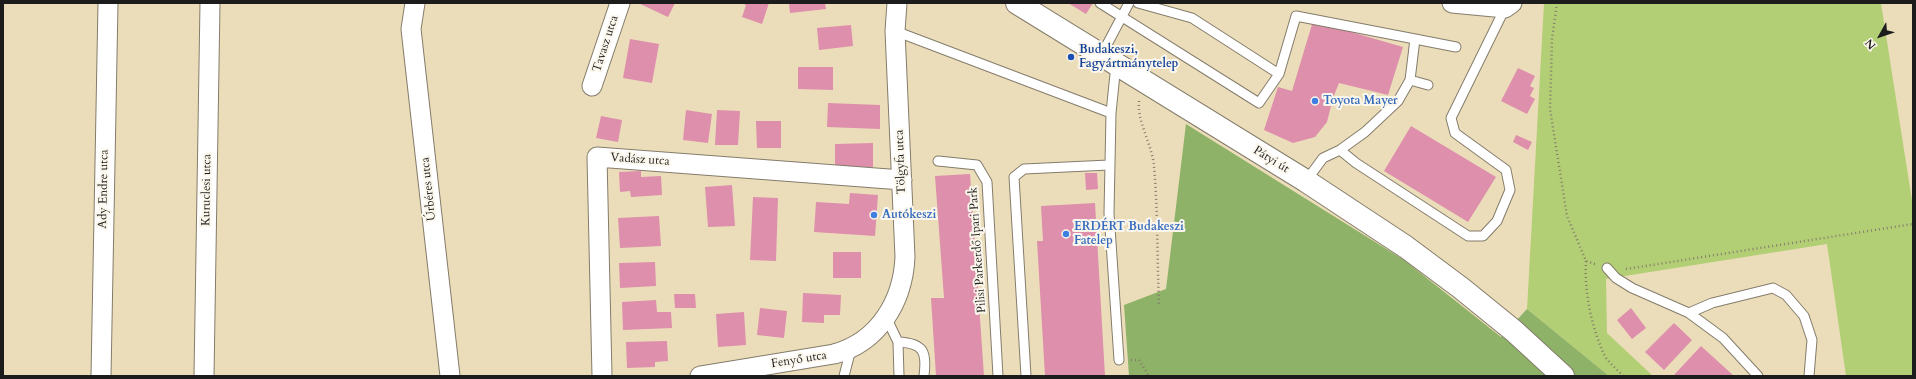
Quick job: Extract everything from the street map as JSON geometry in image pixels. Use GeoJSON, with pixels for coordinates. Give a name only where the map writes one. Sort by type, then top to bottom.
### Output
{"type":"FeatureCollection","features":[{"type":"Feature","properties":{"kind":"main road","name":"Pátyi út"},"geometry":{"type":"LineString","coordinates":[[1017,3],[1141,78],[1406,247],[1461,288],[1514,331],[1563,376]]}},
{"type":"Feature","properties":{"kind":"street","name":"Ady Endre utca"},"geometry":{"type":"LineString","coordinates":[[101,376],[108,3]]}},
{"type":"Feature","properties":{"kind":"street","name":"Kuruclesi utca"},"geometry":{"type":"LineString","coordinates":[[204,376],[210,3]]}},
{"type":"Feature","properties":{"kind":"street","name":"Úrbéres utca"},"geometry":{"type":"LineString","coordinates":[[415,3],[411,29],[450,376]]}},
{"type":"Feature","properties":{"kind":"street","name":"Tavasz utca"},"geometry":{"type":"LineString","coordinates":[[592,86],[620,3]]}},
{"type":"Feature","properties":{"kind":"street","name":"Tölgyfa utca"},"geometry":{"type":"LineString","coordinates":[[851,348],[864,340],[886,317],[897,299],[904,274],[905,257],[896,31],[897,3]]}},
{"type":"Feature","properties":{"kind":"street"},"geometry":{"type":"LineString","coordinates":[[1452,3],[1509,6]]}},
{"type":"Feature","properties":{"kind":"street","name":"Vadász utca"},"geometry":{"type":"LineString","coordinates":[[602,376],[597,157],[902,180]]}},
{"type":"Feature","properties":{"kind":"street","name":"Fenyő utca"},"geometry":{"type":"LineString","coordinates":[[700,376],[834,354],[851,348]]}},
{"type":"Feature","properties":{"kind":"lane"},"geometry":{"type":"LineString","coordinates":[[1100,3],[1259,103],[1280,74],[1296,16],[1456,47]]}},
{"type":"Feature","properties":{"kind":"lane"},"geometry":{"type":"LineString","coordinates":[[1119,360],[1110,243],[1109,166],[1111,113],[1109,58],[1129,3]]}},
{"type":"Feature","properties":{"kind":"lane"},"geometry":{"type":"LineString","coordinates":[[1138,3],[1192,18],[1280,74]]}},
{"type":"Feature","properties":{"kind":"lane"},"geometry":{"type":"LineString","coordinates":[[1340,150],[1468,236],[1483,236],[1497,221],[1510,190],[1506,170],[1454,133],[1451,118],[1509,6]]}},
{"type":"Feature","properties":{"kind":"lane"},"geometry":{"type":"LineString","coordinates":[[896,31],[1111,113]]}},
{"type":"Feature","properties":{"kind":"lane"},"geometry":{"type":"LineString","coordinates":[[1306,182],[1323,158],[1340,150],[1364,132],[1398,101],[1410,80],[1415,39]]}},
{"type":"Feature","properties":{"kind":"lane"},"geometry":{"type":"LineString","coordinates":[[1410,80],[1428,85]]}},
{"type":"Feature","properties":{"kind":"lane","name":"Pilisi Parkerdő Ipari Park"},"geometry":{"type":"LineString","coordinates":[[938,162],[977,165],[987,182],[998,376]]}},
{"type":"Feature","properties":{"kind":"lane"},"geometry":{"type":"LineString","coordinates":[[1026,376],[1014,177],[1024,169],[1109,166]]}},
{"type":"Feature","properties":{"kind":"lane"},"geometry":{"type":"LineString","coordinates":[[1607,268],[1616,278],[1632,288],[1689,313],[1723,338],[1758,376]]}},
{"type":"Feature","properties":{"kind":"lane"},"geometry":{"type":"LineString","coordinates":[[1689,313],[1712,303],[1773,288],[1786,295],[1804,316],[1812,340],[1809,376]]}},
{"type":"Feature","properties":{"kind":"lane"},"geometry":{"type":"LineString","coordinates":[[886,317],[898,342],[899,376]]}},
{"type":"Feature","properties":{"kind":"lane"},"geometry":{"type":"LineString","coordinates":[[898,342],[912,342],[922,348],[926,359],[924,376]]}},
{"type":"Feature","properties":{"kind":"lane"},"geometry":{"type":"LineString","coordinates":[[844,376],[851,348]]}},
{"type":"Feature","properties":{"kind":"path"},"geometry":{"type":"LineString","coordinates":[[1557,3],[1552,39],[1550,109],[1562,174],[1567,216],[1586,261],[1585,275],[1592,320],[1603,354],[1623,376]]}},
{"type":"Feature","properties":{"kind":"path"},"geometry":{"type":"LineString","coordinates":[[1141,78],[1138,110],[1147,136],[1154,164],[1159,304]]}},
{"type":"Feature","properties":{"kind":"path"},"geometry":{"type":"LineString","coordinates":[[1586,261],[1607,268],[1622,269],[1913,224]]}},
{"type":"Feature","properties":{"kind":"path"},"geometry":{"type":"LineString","coordinates":[[1119,360],[1139,360],[1149,376]]}},
{"type":"Feature","properties":{"kind":"green space"},"geometry":{"type":"Polygon","coordinates":[[[1544,3],[1881,3],[1913,207],[1913,376],[1846,376],[1827,244],[1606,279],[1607,333],[1653,376],[1609,376],[1527,309],[1544,3]]]}},
{"type":"Feature","properties":{"kind":"green space"},"geometry":{"type":"Polygon","coordinates":[[[1186,124],[1404,260],[1501,337],[1527,309],[1609,376],[1129,376],[1124,305],[1166,289],[1186,124]]]}},
{"type":"Feature","properties":{"kind":"building"},"geometry":{"type":"Polygon","coordinates":[[[638,3],[675,3],[668,17],[638,3]]]}},
{"type":"Feature","properties":{"kind":"building"},"geometry":{"type":"Polygon","coordinates":[[[741,3],[769,3],[762,24],[742,17],[746,5],[741,3]]]}},
{"type":"Feature","properties":{"kind":"building"},"geometry":{"type":"Polygon","coordinates":[[[789,3],[825,3],[826,9],[790,13],[789,3]]]}},
{"type":"Feature","properties":{"kind":"building"},"geometry":{"type":"Polygon","coordinates":[[[1068,3],[1093,3],[1086,14],[1068,3]]]}},
{"type":"Feature","properties":{"kind":"building"},"geometry":{"type":"Polygon","coordinates":[[[1313,21],[1403,47],[1388,95],[1339,83],[1333,98],[1327,122],[1315,137],[1293,143],[1264,130],[1278,87],[1292,91],[1313,21]]]}},
{"type":"Feature","properties":{"kind":"building"},"geometry":{"type":"Polygon","coordinates":[[[851,25],[853,46],[819,50],[817,28],[851,25]]]}},
{"type":"Feature","properties":{"kind":"building"},"geometry":{"type":"Polygon","coordinates":[[[630,39],[659,44],[652,83],[623,78],[630,39]]]}},
{"type":"Feature","properties":{"kind":"building"},"geometry":{"type":"Polygon","coordinates":[[[798,67],[833,67],[833,90],[798,89],[798,67]]]}},
{"type":"Feature","properties":{"kind":"building"},"geometry":{"type":"Polygon","coordinates":[[[1518,68],[1535,76],[1530,86],[1534,88],[1530,96],[1535,99],[1527,114],[1501,101],[1518,68]]]}},
{"type":"Feature","properties":{"kind":"building"},"geometry":{"type":"Polygon","coordinates":[[[828,103],[880,105],[880,129],[827,127],[828,103]]]}},
{"type":"Feature","properties":{"kind":"building"},"geometry":{"type":"Polygon","coordinates":[[[686,110],[712,114],[708,143],[683,140],[686,110]]]}},
{"type":"Feature","properties":{"kind":"building"},"geometry":{"type":"Polygon","coordinates":[[[717,110],[740,111],[738,145],[715,145],[717,110]]]}},
{"type":"Feature","properties":{"kind":"building"},"geometry":{"type":"Polygon","coordinates":[[[601,116],[622,120],[618,142],[596,138],[601,116]]]}},
{"type":"Feature","properties":{"kind":"building"},"geometry":{"type":"Polygon","coordinates":[[[756,121],[781,121],[781,148],[757,148],[756,121]]]}},
{"type":"Feature","properties":{"kind":"building"},"geometry":{"type":"Polygon","coordinates":[[[1411,126],[1496,177],[1468,222],[1384,171],[1411,126]]]}},
{"type":"Feature","properties":{"kind":"building"},"geometry":{"type":"Polygon","coordinates":[[[1516,135],[1532,142],[1528,150],[1513,142],[1516,135]]]}},
{"type":"Feature","properties":{"kind":"building"},"geometry":{"type":"Polygon","coordinates":[[[873,143],[873,167],[835,168],[835,144],[873,143]]]}},
{"type":"Feature","properties":{"kind":"building"},"geometry":{"type":"Polygon","coordinates":[[[641,171],[641,177],[661,176],[662,195],[631,197],[630,191],[620,192],[619,172],[641,171]]]}},
{"type":"Feature","properties":{"kind":"building"},"geometry":{"type":"Polygon","coordinates":[[[1085,173],[1097,173],[1098,189],[1086,190],[1085,173]]]}},
{"type":"Feature","properties":{"kind":"building"},"geometry":{"type":"Polygon","coordinates":[[[970,174],[984,376],[936,376],[931,298],[944,298],[935,176],[970,174]]]}},
{"type":"Feature","properties":{"kind":"building"},"geometry":{"type":"Polygon","coordinates":[[[732,185],[735,226],[708,227],[705,187],[732,185]]]}},
{"type":"Feature","properties":{"kind":"building"},"geometry":{"type":"Polygon","coordinates":[[[850,193],[878,195],[875,236],[814,232],[816,202],[849,204],[850,193]]]}},
{"type":"Feature","properties":{"kind":"building"},"geometry":{"type":"Polygon","coordinates":[[[753,197],[778,198],[776,261],[750,260],[753,197]]]}},
{"type":"Feature","properties":{"kind":"building"},"geometry":{"type":"Polygon","coordinates":[[[1095,203],[1105,376],[1045,376],[1037,241],[1043,241],[1041,206],[1095,203]]]}},
{"type":"Feature","properties":{"kind":"building"},"geometry":{"type":"Polygon","coordinates":[[[659,216],[661,246],[620,248],[618,218],[659,216]]]}},
{"type":"Feature","properties":{"kind":"building"},"geometry":{"type":"Polygon","coordinates":[[[833,252],[861,252],[861,278],[833,278],[833,252]]]}},
{"type":"Feature","properties":{"kind":"building"},"geometry":{"type":"Polygon","coordinates":[[[655,262],[656,286],[620,288],[619,263],[655,262]]]}},
{"type":"Feature","properties":{"kind":"building"},"geometry":{"type":"Polygon","coordinates":[[[803,293],[841,295],[840,315],[824,315],[824,323],[802,322],[803,293]]]}},
{"type":"Feature","properties":{"kind":"building"},"geometry":{"type":"Polygon","coordinates":[[[674,294],[695,294],[696,308],[675,308],[674,294]]]}},
{"type":"Feature","properties":{"kind":"building"},"geometry":{"type":"Polygon","coordinates":[[[656,300],[657,312],[671,312],[672,328],[623,330],[622,302],[656,300]]]}},
{"type":"Feature","properties":{"kind":"building"},"geometry":{"type":"Polygon","coordinates":[[[760,308],[787,311],[784,338],[757,335],[760,308]]]}},
{"type":"Feature","properties":{"kind":"building"},"geometry":{"type":"Polygon","coordinates":[[[1631,308],[1646,328],[1632,339],[1617,320],[1631,308]]]}},
{"type":"Feature","properties":{"kind":"building"},"geometry":{"type":"Polygon","coordinates":[[[744,312],[746,345],[718,347],[716,314],[744,312]]]}},
{"type":"Feature","properties":{"kind":"building"},"geometry":{"type":"Polygon","coordinates":[[[1674,323],[1692,340],[1664,370],[1645,352],[1674,323]]]}},
{"type":"Feature","properties":{"kind":"building"},"geometry":{"type":"Polygon","coordinates":[[[667,341],[668,361],[655,362],[655,367],[627,368],[626,342],[667,341]]]}},
{"type":"Feature","properties":{"kind":"building"},"geometry":{"type":"Polygon","coordinates":[[[1701,346],[1734,376],[1673,376],[1701,346]]]}},
{"type":"Feature","properties":{"kind":"place","name":"Budakeszi, Fagyártmánytelep"},"geometry":{"type":"Point","coordinates":[1071,57]}},
{"type":"Feature","properties":{"kind":"place","name":"Toyota Mayer"},"geometry":{"type":"Point","coordinates":[1315,101]}},
{"type":"Feature","properties":{"kind":"place","name":"Autókeszi"},"geometry":{"type":"Point","coordinates":[874,215]}},
{"type":"Feature","properties":{"kind":"place","name":"ERDÉRT Budakeszi Fatelep"},"geometry":{"type":"Point","coordinates":[1066,234]}}]}
